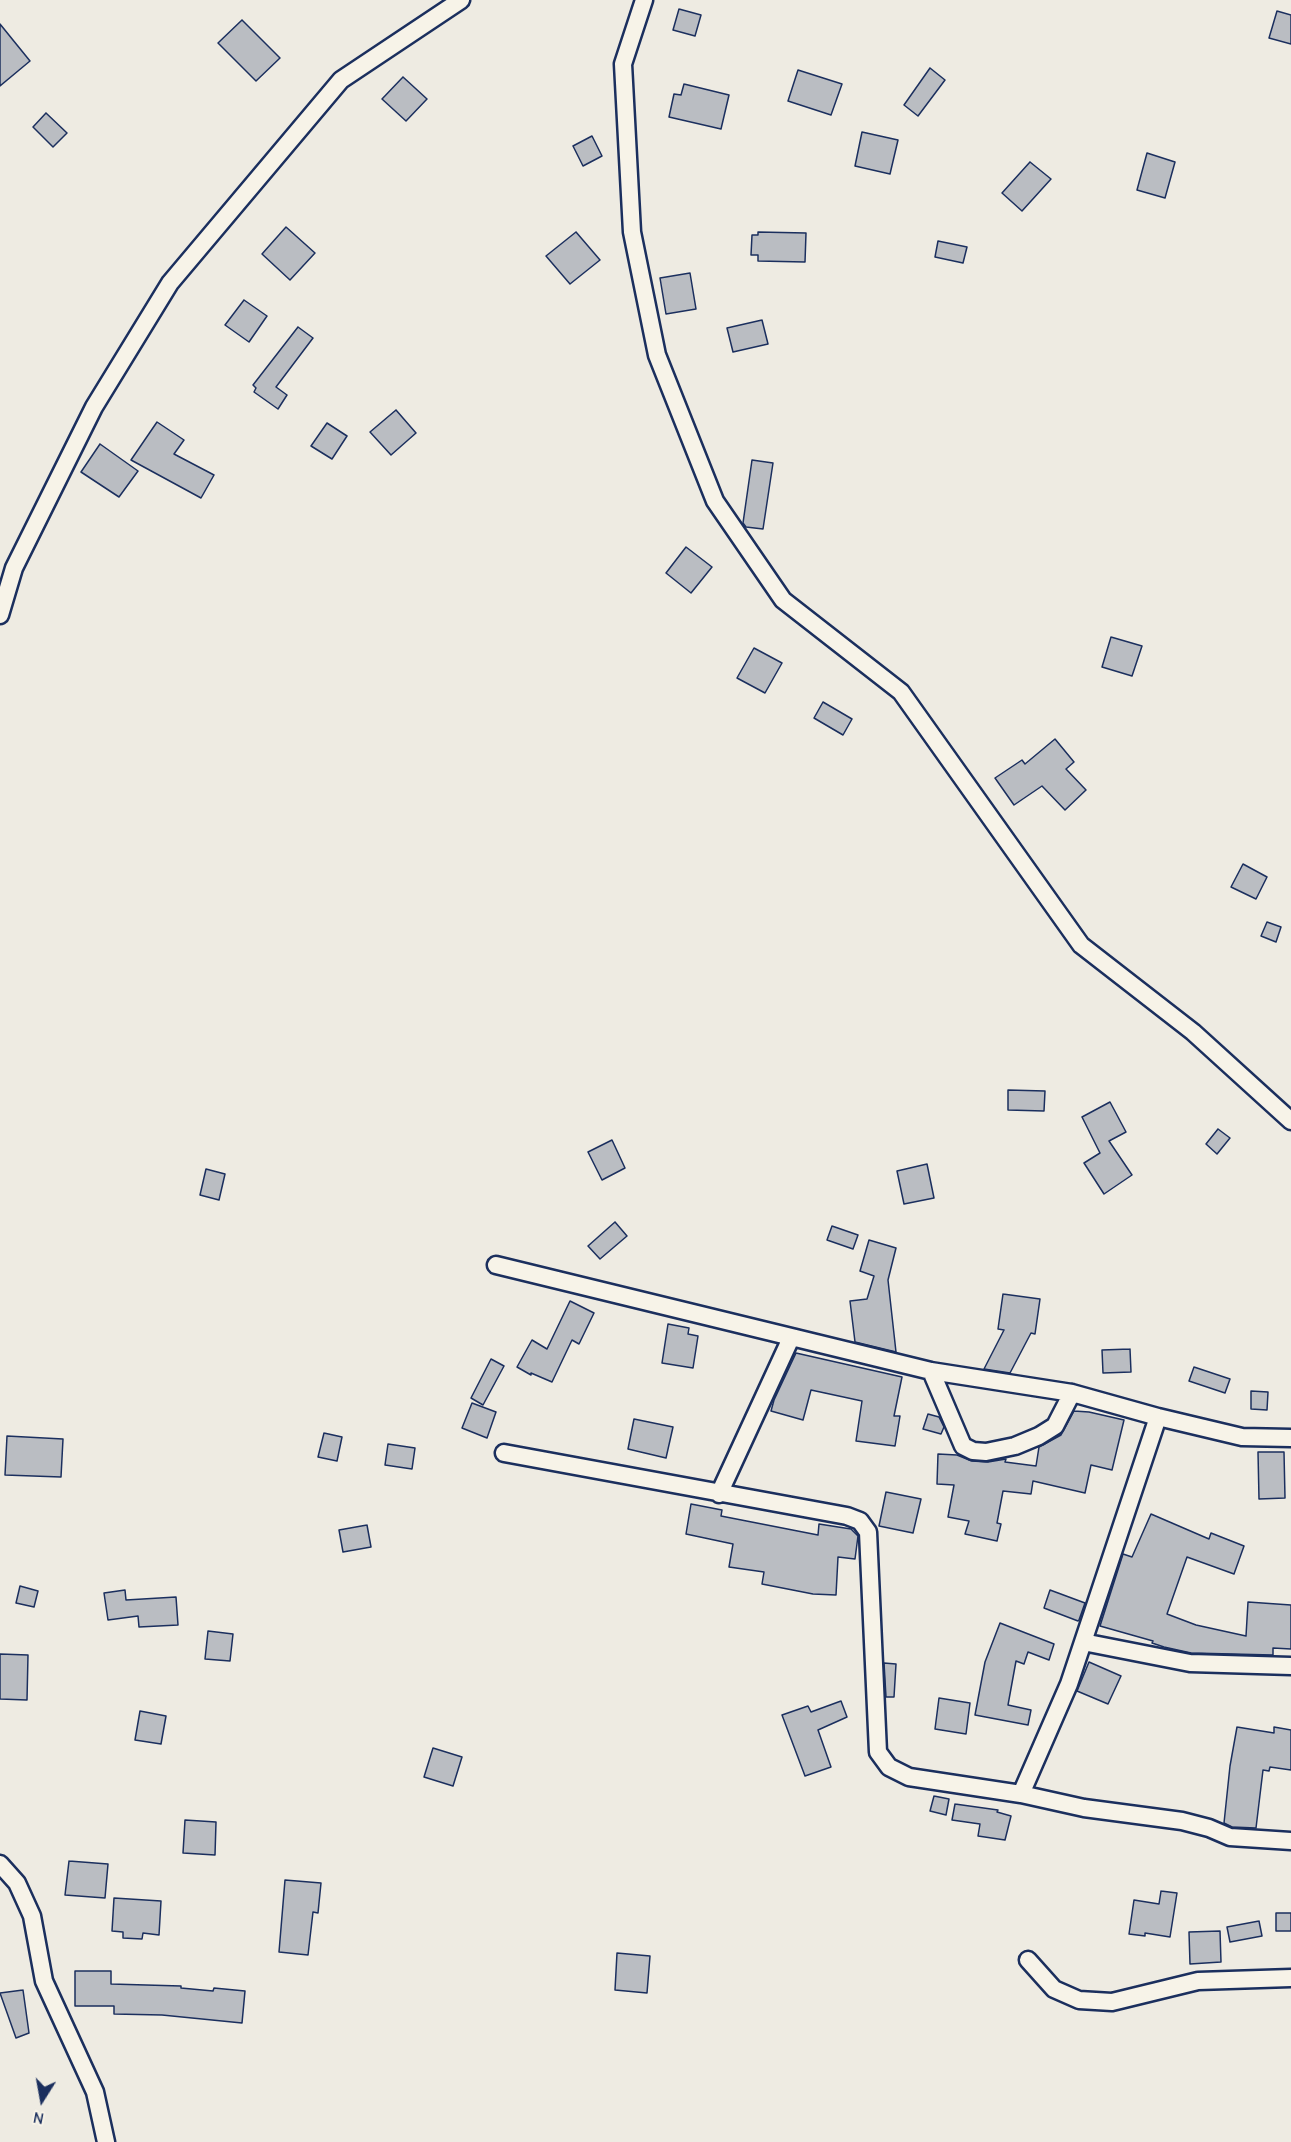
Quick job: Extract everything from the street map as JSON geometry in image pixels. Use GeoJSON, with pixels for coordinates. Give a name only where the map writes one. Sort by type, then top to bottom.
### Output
{"type":"FeatureCollection","features":[{"type":"Feature","properties":{"kind":"street"},"geometry":{"type":"LineString","coordinates":[[0,615],[14,568],[94,406],[170,283],[341,80],[461,0]]}},
{"type":"Feature","properties":{"kind":"street"},"geometry":{"type":"LineString","coordinates":[[644,0],[622,64],[632,232],[657,355],[715,501],[783,600],[901,692],[1081,945],[1193,1032],[1291,1120]]}},
{"type":"Feature","properties":{"kind":"street"},"geometry":{"type":"LineString","coordinates":[[496,1265],[931,1371],[1072,1394],[1242,1437],[1291,1438]]}},
{"type":"Feature","properties":{"kind":"street"},"geometry":{"type":"LineString","coordinates":[[719,1494],[791,1338]]}},
{"type":"Feature","properties":{"kind":"street"},"geometry":{"type":"LineString","coordinates":[[931,1371],[963,1446],[973,1451],[986,1452],[1015,1446],[1039,1436],[1055,1426],[1072,1394]]}},
{"type":"Feature","properties":{"kind":"street"},"geometry":{"type":"LineString","coordinates":[[1022,1794],[1069,1684],[1158,1417]]}},
{"type":"Feature","properties":{"kind":"street"},"geometry":{"type":"LineString","coordinates":[[504,1453],[847,1516],[860,1521],[868,1532],[878,1752],[889,1767],[909,1777],[1022,1794],[1084,1808],[1182,1821],[1209,1828],[1230,1837],[1291,1841]]}},
{"type":"Feature","properties":{"kind":"street"},"geometry":{"type":"LineString","coordinates":[[1083,1642],[1190,1663],[1291,1666]]}},
{"type":"Feature","properties":{"kind":"street"},"geometry":{"type":"LineString","coordinates":[[0,1864],[17,1883],[32,1916],[44,1980],[95,2092],[106,2142]]}},
{"type":"Feature","properties":{"kind":"street"},"geometry":{"type":"LineString","coordinates":[[1028,1960],[1054,1989],[1079,2000],[1112,2002],[1198,1981],[1291,1978]]}},
{"type":"Feature","properties":{"kind":"building"},"geometry":{"type":"Polygon","coordinates":[[[679,9],[701,15],[695,36],[673,30],[679,9]]]}},
{"type":"Feature","properties":{"kind":"building"},"geometry":{"type":"Polygon","coordinates":[[[1277,11],[1291,15],[1291,44],[1269,38],[1277,11]]]}},
{"type":"Feature","properties":{"kind":"building"},"geometry":{"type":"Polygon","coordinates":[[[242,20],[280,58],[256,81],[218,43],[242,20]]]}},
{"type":"Feature","properties":{"kind":"building"},"geometry":{"type":"Polygon","coordinates":[[[0,24],[30,61],[0,86],[0,24]]]}},
{"type":"Feature","properties":{"kind":"building"},"geometry":{"type":"Polygon","coordinates":[[[930,68],[945,80],[918,116],[904,105],[930,68]]]}},
{"type":"Feature","properties":{"kind":"building"},"geometry":{"type":"Polygon","coordinates":[[[798,70],[842,84],[831,115],[788,101],[798,70]]]}},
{"type":"Feature","properties":{"kind":"building"},"geometry":{"type":"Polygon","coordinates":[[[403,77],[427,99],[406,121],[382,99],[403,77]]]}},
{"type":"Feature","properties":{"kind":"building"},"geometry":{"type":"Polygon","coordinates":[[[684,84],[729,95],[721,129],[669,117],[674,94],[681,95],[684,84]]]}},
{"type":"Feature","properties":{"kind":"building"},"geometry":{"type":"Polygon","coordinates":[[[46,113],[67,133],[53,147],[33,127],[46,113]]]}},
{"type":"Feature","properties":{"kind":"building"},"geometry":{"type":"Polygon","coordinates":[[[862,132],[898,140],[890,174],[855,166],[862,132]]]}},
{"type":"Feature","properties":{"kind":"building"},"geometry":{"type":"Polygon","coordinates":[[[592,136],[602,156],[583,166],[573,146],[592,136]]]}},
{"type":"Feature","properties":{"kind":"building"},"geometry":{"type":"Polygon","coordinates":[[[1147,153],[1175,162],[1165,198],[1137,190],[1147,153]]]}},
{"type":"Feature","properties":{"kind":"building"},"geometry":{"type":"Polygon","coordinates":[[[1030,162],[1051,179],[1022,211],[1002,193],[1030,162]]]}},
{"type":"Feature","properties":{"kind":"building"},"geometry":{"type":"Polygon","coordinates":[[[286,227],[315,253],[290,280],[262,254],[286,227]]]}},
{"type":"Feature","properties":{"kind":"building"},"geometry":{"type":"Polygon","coordinates":[[[576,232],[600,260],[570,284],[546,256],[576,232]]]}},
{"type":"Feature","properties":{"kind":"building"},"geometry":{"type":"Polygon","coordinates":[[[758,232],[806,233],[805,262],[758,261],[758,255],[751,255],[752,235],[758,235],[758,232]]]}},
{"type":"Feature","properties":{"kind":"building"},"geometry":{"type":"Polygon","coordinates":[[[938,241],[967,247],[963,263],[935,257],[938,241]]]}},
{"type":"Feature","properties":{"kind":"building"},"geometry":{"type":"Polygon","coordinates":[[[690,273],[696,309],[666,314],[660,278],[690,273]]]}},
{"type":"Feature","properties":{"kind":"building"},"geometry":{"type":"Polygon","coordinates":[[[244,300],[267,316],[249,342],[225,325],[244,300]]]}},
{"type":"Feature","properties":{"kind":"building"},"geometry":{"type":"Polygon","coordinates":[[[762,320],[768,344],[733,352],[727,328],[762,320]]]}},
{"type":"Feature","properties":{"kind":"building"},"geometry":{"type":"Polygon","coordinates":[[[298,327],[313,338],[276,387],[287,395],[278,409],[254,392],[256,388],[253,385],[298,327]]]}},
{"type":"Feature","properties":{"kind":"building"},"geometry":{"type":"Polygon","coordinates":[[[396,410],[416,433],[391,455],[370,432],[396,410]]]}},
{"type":"Feature","properties":{"kind":"building"},"geometry":{"type":"Polygon","coordinates":[[[157,422],[184,440],[174,454],[214,475],[201,498],[131,460],[157,422]]]}},
{"type":"Feature","properties":{"kind":"building"},"geometry":{"type":"Polygon","coordinates":[[[327,423],[347,436],[332,459],[311,446],[327,423]]]}},
{"type":"Feature","properties":{"kind":"building"},"geometry":{"type":"Polygon","coordinates":[[[100,444],[138,471],[119,497],[81,472],[100,444]]]}},
{"type":"Feature","properties":{"kind":"building"},"geometry":{"type":"Polygon","coordinates":[[[752,460],[773,463],[763,529],[746,527],[743,523],[752,460]]]}},
{"type":"Feature","properties":{"kind":"building"},"geometry":{"type":"Polygon","coordinates":[[[686,547],[712,567],[691,593],[666,573],[686,547]]]}},
{"type":"Feature","properties":{"kind":"building"},"geometry":{"type":"Polygon","coordinates":[[[1111,637],[1142,646],[1132,676],[1102,667],[1111,637]]]}},
{"type":"Feature","properties":{"kind":"building"},"geometry":{"type":"Polygon","coordinates":[[[754,648],[782,663],[765,693],[737,678],[754,648]]]}},
{"type":"Feature","properties":{"kind":"building"},"geometry":{"type":"Polygon","coordinates":[[[823,702],[852,719],[843,735],[814,718],[823,702]]]}},
{"type":"Feature","properties":{"kind":"building"},"geometry":{"type":"Polygon","coordinates":[[[1055,739],[1074,762],[1066,769],[1086,790],[1065,810],[1042,786],[1014,805],[995,778],[1022,760],[1025,764],[1055,739]]]}},
{"type":"Feature","properties":{"kind":"building"},"geometry":{"type":"Polygon","coordinates":[[[1243,864],[1267,877],[1256,899],[1231,887],[1243,864]]]}},
{"type":"Feature","properties":{"kind":"building"},"geometry":{"type":"Polygon","coordinates":[[[1267,922],[1281,927],[1276,942],[1261,936],[1267,922]]]}},
{"type":"Feature","properties":{"kind":"building"},"geometry":{"type":"Polygon","coordinates":[[[1008,1090],[1045,1091],[1044,1111],[1008,1110],[1008,1090]]]}},
{"type":"Feature","properties":{"kind":"building"},"geometry":{"type":"Polygon","coordinates":[[[1110,1102],[1126,1132],[1109,1141],[1132,1175],[1104,1194],[1084,1163],[1100,1153],[1082,1117],[1110,1102]]]}},
{"type":"Feature","properties":{"kind":"building"},"geometry":{"type":"Polygon","coordinates":[[[1218,1129],[1230,1138],[1217,1154],[1206,1144],[1218,1129]]]}},
{"type":"Feature","properties":{"kind":"building"},"geometry":{"type":"Polygon","coordinates":[[[612,1140],[625,1168],[602,1180],[588,1152],[612,1140]]]}},
{"type":"Feature","properties":{"kind":"building"},"geometry":{"type":"Polygon","coordinates":[[[927,1164],[934,1198],[904,1204],[897,1171],[927,1164]]]}},
{"type":"Feature","properties":{"kind":"building"},"geometry":{"type":"Polygon","coordinates":[[[206,1169],[225,1174],[219,1200],[200,1195],[206,1169]]]}},
{"type":"Feature","properties":{"kind":"building"},"geometry":{"type":"Polygon","coordinates":[[[615,1222],[627,1236],[600,1259],[588,1246],[615,1222]]]}},
{"type":"Feature","properties":{"kind":"building"},"geometry":{"type":"Polygon","coordinates":[[[832,1226],[858,1235],[853,1249],[827,1240],[832,1226]]]}},
{"type":"Feature","properties":{"kind":"building"},"geometry":{"type":"Polygon","coordinates":[[[869,1240],[896,1248],[888,1280],[896,1352],[855,1342],[850,1301],[867,1299],[874,1276],[860,1271],[869,1240]]]}},
{"type":"Feature","properties":{"kind":"building"},"geometry":{"type":"Polygon","coordinates":[[[1003,1294],[1040,1299],[1035,1334],[1031,1333],[1010,1373],[984,1369],[1004,1330],[998,1329],[1003,1294]]]}},
{"type":"Feature","properties":{"kind":"building"},"geometry":{"type":"Polygon","coordinates":[[[570,1301],[594,1313],[579,1344],[572,1340],[552,1382],[531,1373],[531,1375],[517,1367],[532,1340],[547,1349],[570,1301]]]}},
{"type":"Feature","properties":{"kind":"building"},"geometry":{"type":"Polygon","coordinates":[[[668,1324],[689,1328],[688,1334],[698,1336],[693,1368],[662,1363],[668,1324]]]}},
{"type":"Feature","properties":{"kind":"building"},"geometry":{"type":"Polygon","coordinates":[[[1130,1349],[1131,1372],[1103,1373],[1102,1350],[1130,1349]]]}},
{"type":"Feature","properties":{"kind":"building"},"geometry":{"type":"Polygon","coordinates":[[[796,1353],[902,1377],[894,1416],[900,1416],[895,1446],[856,1441],[862,1401],[811,1390],[803,1420],[771,1411],[796,1353]]]}},
{"type":"Feature","properties":{"kind":"building"},"geometry":{"type":"Polygon","coordinates":[[[491,1359],[504,1366],[483,1405],[471,1398],[491,1359]]]}},
{"type":"Feature","properties":{"kind":"building"},"geometry":{"type":"Polygon","coordinates":[[[1194,1367],[1230,1379],[1225,1393],[1189,1381],[1194,1367]]]}},
{"type":"Feature","properties":{"kind":"building"},"geometry":{"type":"Polygon","coordinates":[[[1251,1391],[1268,1392],[1267,1410],[1251,1409],[1251,1391]]]}},
{"type":"Feature","properties":{"kind":"building"},"geometry":{"type":"Polygon","coordinates":[[[472,1403],[496,1412],[487,1438],[462,1428],[472,1403]]]}},
{"type":"Feature","properties":{"kind":"building"},"geometry":{"type":"Polygon","coordinates":[[[1074,1411],[1124,1420],[1112,1470],[1091,1465],[1085,1493],[1033,1481],[1031,1494],[1003,1491],[997,1523],[1001,1524],[997,1541],[965,1534],[969,1521],[948,1517],[954,1485],[937,1484],[938,1454],[957,1455],[972,1461],[988,1462],[1006,1459],[1005,1462],[1036,1466],[1039,1447],[1061,1435],[1074,1411]]]}},
{"type":"Feature","properties":{"kind":"building"},"geometry":{"type":"Polygon","coordinates":[[[928,1414],[939,1417],[944,1427],[941,1434],[923,1429],[928,1414]]]}},
{"type":"Feature","properties":{"kind":"building"},"geometry":{"type":"Polygon","coordinates":[[[634,1419],[673,1427],[666,1458],[628,1449],[634,1419]]]}},
{"type":"Feature","properties":{"kind":"building"},"geometry":{"type":"Polygon","coordinates":[[[324,1433],[342,1437],[337,1461],[318,1457],[324,1433]]]}},
{"type":"Feature","properties":{"kind":"building"},"geometry":{"type":"Polygon","coordinates":[[[7,1436],[63,1439],[61,1477],[5,1475],[7,1436]]]}},
{"type":"Feature","properties":{"kind":"building"},"geometry":{"type":"Polygon","coordinates":[[[388,1444],[415,1448],[412,1469],[385,1465],[388,1444]]]}},
{"type":"Feature","properties":{"kind":"building"},"geometry":{"type":"Polygon","coordinates":[[[1258,1452],[1284,1452],[1285,1498],[1259,1499],[1258,1452]]]}},
{"type":"Feature","properties":{"kind":"building"},"geometry":{"type":"Polygon","coordinates":[[[886,1492],[921,1499],[913,1533],[879,1526],[886,1492]]]}},
{"type":"Feature","properties":{"kind":"building"},"geometry":{"type":"Polygon","coordinates":[[[691,1504],[722,1510],[721,1516],[818,1535],[819,1524],[851,1529],[858,1536],[855,1559],[838,1557],[836,1595],[813,1594],[762,1584],[764,1572],[729,1567],[733,1544],[686,1534],[691,1504]]]}},
{"type":"Feature","properties":{"kind":"building"},"geometry":{"type":"Polygon","coordinates":[[[1151,1514],[1209,1539],[1211,1533],[1244,1546],[1234,1574],[1187,1557],[1167,1614],[1196,1625],[1246,1636],[1248,1602],[1291,1605],[1291,1649],[1273,1648],[1273,1655],[1191,1653],[1164,1647],[1152,1643],[1153,1641],[1100,1626],[1123,1554],[1132,1557],[1151,1514]]]}},
{"type":"Feature","properties":{"kind":"building"},"geometry":{"type":"Polygon","coordinates":[[[367,1525],[371,1547],[343,1552],[339,1530],[367,1525]]]}},
{"type":"Feature","properties":{"kind":"building"},"geometry":{"type":"Polygon","coordinates":[[[20,1586],[38,1591],[34,1607],[16,1603],[20,1586]]]}},
{"type":"Feature","properties":{"kind":"building"},"geometry":{"type":"Polygon","coordinates":[[[125,1590],[126,1600],[176,1597],[178,1625],[139,1627],[138,1616],[108,1620],[104,1593],[125,1590]]]}},
{"type":"Feature","properties":{"kind":"building"},"geometry":{"type":"Polygon","coordinates":[[[1050,1590],[1085,1603],[1078,1621],[1044,1608],[1050,1590]]]}},
{"type":"Feature","properties":{"kind":"building"},"geometry":{"type":"Polygon","coordinates":[[[1000,1623],[1054,1644],[1049,1660],[1028,1652],[1024,1664],[1016,1661],[1008,1705],[1031,1710],[1028,1725],[975,1715],[985,1662],[1000,1623]]]}},
{"type":"Feature","properties":{"kind":"building"},"geometry":{"type":"Polygon","coordinates":[[[208,1631],[233,1634],[230,1661],[205,1659],[208,1631]]]}},
{"type":"Feature","properties":{"kind":"building"},"geometry":{"type":"Polygon","coordinates":[[[0,1654],[28,1655],[27,1700],[0,1699],[0,1654]]]}},
{"type":"Feature","properties":{"kind":"building"},"geometry":{"type":"Polygon","coordinates":[[[1089,1662],[1121,1676],[1108,1704],[1077,1691],[1089,1662]]]}},
{"type":"Feature","properties":{"kind":"building"},"geometry":{"type":"Polygon","coordinates":[[[884,1663],[896,1664],[894,1697],[886,1697],[884,1663]]]}},
{"type":"Feature","properties":{"kind":"building"},"geometry":{"type":"Polygon","coordinates":[[[939,1698],[970,1703],[966,1734],[935,1729],[939,1698]]]}},
{"type":"Feature","properties":{"kind":"building"},"geometry":{"type":"Polygon","coordinates":[[[841,1701],[847,1717],[818,1730],[831,1767],[805,1776],[782,1715],[808,1706],[811,1712],[841,1701]]]}},
{"type":"Feature","properties":{"kind":"building"},"geometry":{"type":"Polygon","coordinates":[[[140,1711],[166,1716],[161,1744],[135,1740],[140,1711]]]}},
{"type":"Feature","properties":{"kind":"building"},"geometry":{"type":"Polygon","coordinates":[[[1237,1727],[1274,1733],[1274,1727],[1291,1730],[1291,1770],[1270,1767],[1269,1771],[1263,1770],[1256,1828],[1232,1827],[1224,1823],[1237,1727]]]}},
{"type":"Feature","properties":{"kind":"building"},"geometry":{"type":"Polygon","coordinates":[[[433,1748],[462,1757],[453,1786],[424,1777],[433,1748]]]}},
{"type":"Feature","properties":{"kind":"building"},"geometry":{"type":"Polygon","coordinates":[[[934,1796],[949,1799],[946,1815],[930,1811],[934,1796]]]}},
{"type":"Feature","properties":{"kind":"building"},"geometry":{"type":"Polygon","coordinates":[[[955,1804],[998,1810],[997,1812],[1011,1816],[1005,1840],[978,1836],[980,1824],[952,1820],[955,1804]]]}},
{"type":"Feature","properties":{"kind":"building"},"geometry":{"type":"Polygon","coordinates":[[[185,1820],[216,1822],[215,1855],[183,1853],[185,1820]]]}},
{"type":"Feature","properties":{"kind":"building"},"geometry":{"type":"Polygon","coordinates":[[[69,1861],[108,1864],[105,1898],[65,1895],[69,1861]]]}},
{"type":"Feature","properties":{"kind":"building"},"geometry":{"type":"Polygon","coordinates":[[[285,1880],[321,1883],[318,1913],[313,1912],[308,1955],[279,1952],[285,1880]]]}},
{"type":"Feature","properties":{"kind":"building"},"geometry":{"type":"Polygon","coordinates":[[[1161,1891],[1177,1893],[1170,1937],[1145,1933],[1145,1936],[1129,1934],[1134,1900],[1159,1904],[1161,1891]]]}},
{"type":"Feature","properties":{"kind":"building"},"geometry":{"type":"Polygon","coordinates":[[[114,1898],[161,1901],[159,1935],[143,1933],[142,1939],[123,1938],[123,1932],[112,1931],[114,1898]]]}},
{"type":"Feature","properties":{"kind":"building"},"geometry":{"type":"Polygon","coordinates":[[[1276,1913],[1291,1913],[1291,1931],[1276,1931],[1276,1913]]]}},
{"type":"Feature","properties":{"kind":"building"},"geometry":{"type":"Polygon","coordinates":[[[1259,1921],[1262,1936],[1230,1942],[1227,1927],[1259,1921]]]}},
{"type":"Feature","properties":{"kind":"building"},"geometry":{"type":"Polygon","coordinates":[[[1220,1931],[1221,1962],[1190,1964],[1189,1932],[1220,1931]]]}},
{"type":"Feature","properties":{"kind":"building"},"geometry":{"type":"Polygon","coordinates":[[[617,1953],[650,1956],[647,1993],[615,1990],[617,1953]]]}},
{"type":"Feature","properties":{"kind":"building"},"geometry":{"type":"Polygon","coordinates":[[[75,1971],[111,1971],[111,1984],[245,1991],[242,2023],[162,2015],[114,2014],[114,2006],[75,2006],[75,1971]]]}},
{"type":"Feature","properties":{"kind":"building"},"geometry":{"type":"Polygon","coordinates":[[[23,1990],[29,2033],[16,2038],[0,1993],[23,1990]]]}}]}
